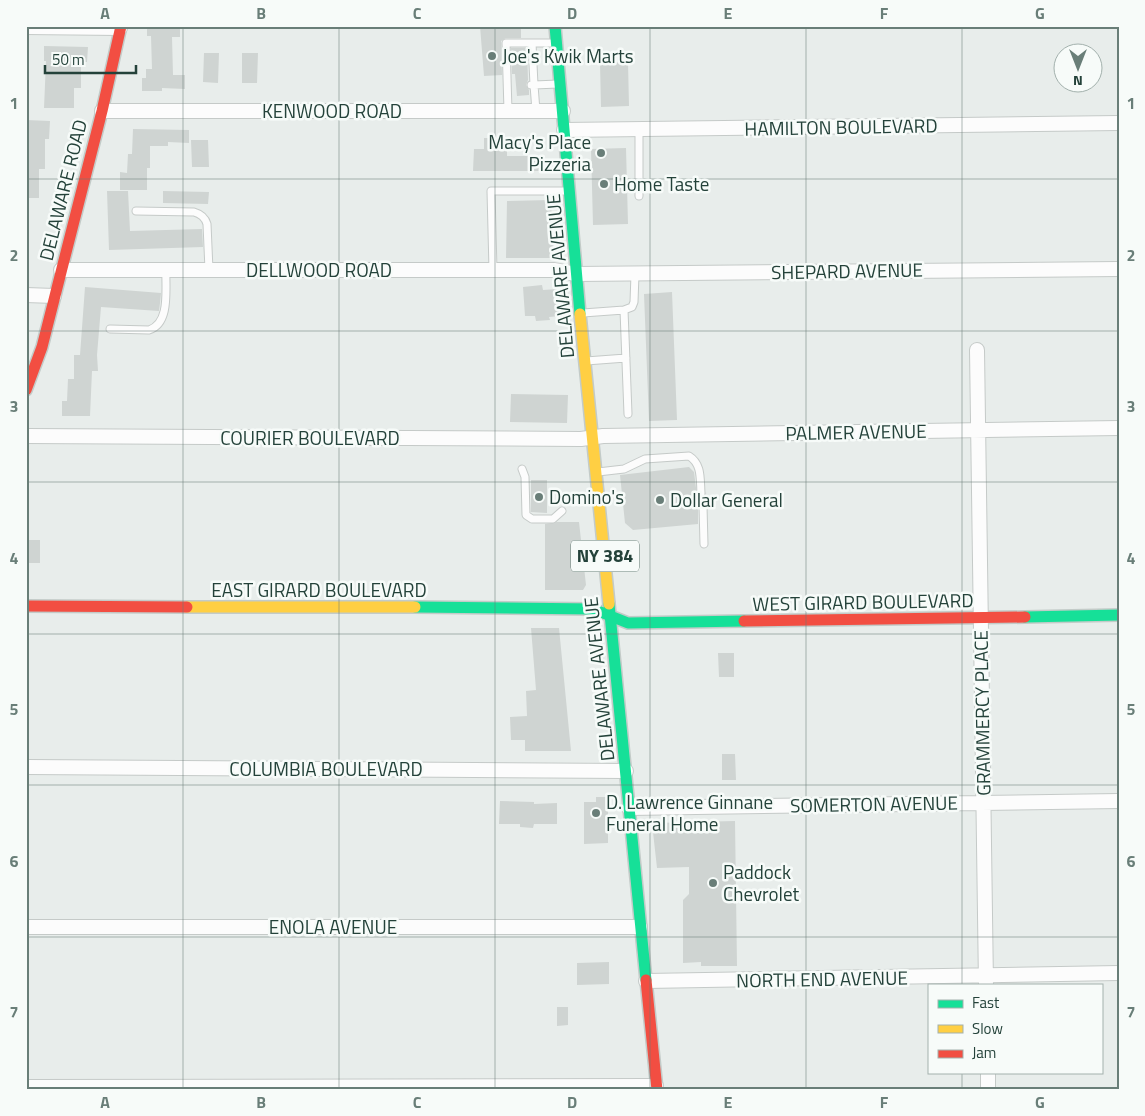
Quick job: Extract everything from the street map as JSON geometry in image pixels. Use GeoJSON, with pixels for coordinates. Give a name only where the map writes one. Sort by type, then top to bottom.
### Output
{"type":"FeatureCollection","features":[{"type":"Feature","properties":{"kind":"street","name":"DELAWARE AVENUE"},"geometry":{"type":"LineString","coordinates":[[556,26],[576,274],[656,1088]]}},
{"type":"Feature","properties":{"kind":"street"},"geometry":{"type":"LineString","coordinates":[[26,27],[121,27]]}},
{"type":"Feature","properties":{"kind":"street","name":"DELAWARE ROAD"},"geometry":{"type":"LineString","coordinates":[[26,390],[42,348],[102,111],[121,27]]}},
{"type":"Feature","properties":{"kind":"street","name":"KENWOOD ROAD"},"geometry":{"type":"LineString","coordinates":[[102,111],[562,111]]}},
{"type":"Feature","properties":{"kind":"street","name":"HAMILTON BOULEVARD"},"geometry":{"type":"LineString","coordinates":[[564,130],[1119,123]]}},
{"type":"Feature","properties":{"kind":"street","name":"SHEPARD AVENUE"},"geometry":{"type":"LineString","coordinates":[[576,274],[1119,269]]}},
{"type":"Feature","properties":{"kind":"street","name":"DELLWOOD ROAD"},"geometry":{"type":"LineString","coordinates":[[61,270],[554,270],[576,274]]}},
{"type":"Feature","properties":{"kind":"street"},"geometry":{"type":"LineString","coordinates":[[26,295],[54,296]]}},
{"type":"Feature","properties":{"kind":"street","name":"GRAMMERCY PLACE"},"geometry":{"type":"LineString","coordinates":[[977,350],[986,981]]}},
{"type":"Feature","properties":{"kind":"street","name":"PALMER AVENUE"},"geometry":{"type":"LineString","coordinates":[[593,437],[1119,428]]}},
{"type":"Feature","properties":{"kind":"street","name":"COURIER BOULEVARD"},"geometry":{"type":"LineString","coordinates":[[26,436],[511,439],[593,437]]}},
{"type":"Feature","properties":{"kind":"street","name":"EAST GIRARD BOULEVARD"},"geometry":{"type":"LineString","coordinates":[[26,606],[574,608],[593,609],[610,616]]}},
{"type":"Feature","properties":{"kind":"street","name":"WEST GIRARD BOULEVARD"},"geometry":{"type":"LineString","coordinates":[[610,616],[628,623],[1119,615]]}},
{"type":"Feature","properties":{"kind":"street","name":"COLUMBIA BOULEVARD"},"geometry":{"type":"LineString","coordinates":[[26,767],[626,771]]}},
{"type":"Feature","properties":{"kind":"street","name":"SOMERTON AVENUE"},"geometry":{"type":"LineString","coordinates":[[629,808],[1119,801]]}},
{"type":"Feature","properties":{"kind":"street","name":"ENOLA AVENUE"},"geometry":{"type":"LineString","coordinates":[[26,927],[640,927]]}},
{"type":"Feature","properties":{"kind":"street","name":"NORTH END AVENUE"},"geometry":{"type":"LineString","coordinates":[[646,981],[986,981],[1119,973]]}},
{"type":"Feature","properties":{"kind":"street"},"geometry":{"type":"LineString","coordinates":[[988,1074],[988,1090]]}},
{"type":"Feature","properties":{"kind":"street"},"geometry":{"type":"LineString","coordinates":[[26,1087],[656,1088]]}},
{"type":"Feature","properties":{"kind":"lane"},"geometry":{"type":"LineString","coordinates":[[508,111],[506,43],[557,43]]}},
{"type":"Feature","properties":{"kind":"lane"},"geometry":{"type":"LineString","coordinates":[[532,43],[532,85],[536,111]]}},
{"type":"Feature","properties":{"kind":"lane"},"geometry":{"type":"LineString","coordinates":[[506,67],[515,66]]}},
{"type":"Feature","properties":{"kind":"lane"},"geometry":{"type":"LineString","coordinates":[[532,85],[561,83]]}},
{"type":"Feature","properties":{"kind":"lane"},"geometry":{"type":"LineString","coordinates":[[507,87],[516,86]]}},
{"type":"Feature","properties":{"kind":"lane"},"geometry":{"type":"LineString","coordinates":[[508,95],[517,94]]}},
{"type":"Feature","properties":{"kind":"lane"},"geometry":{"type":"LineString","coordinates":[[639,129],[639,196]]}},
{"type":"Feature","properties":{"kind":"lane"},"geometry":{"type":"LineString","coordinates":[[493,270],[491,191],[569,191]]}},
{"type":"Feature","properties":{"kind":"lane"},"geometry":{"type":"LineString","coordinates":[[136,211],[194,212],[200,214],[207,224],[209,270]]}},
{"type":"Feature","properties":{"kind":"lane"},"geometry":{"type":"LineString","coordinates":[[110,329],[149,330],[155,328],[164,315],[166,270]]}},
{"type":"Feature","properties":{"kind":"lane"},"geometry":{"type":"LineString","coordinates":[[580,314],[624,310],[632,307],[634,302],[635,274]]}},
{"type":"Feature","properties":{"kind":"lane"},"geometry":{"type":"LineString","coordinates":[[624,310],[628,414]]}},
{"type":"Feature","properties":{"kind":"lane"},"geometry":{"type":"LineString","coordinates":[[585,361],[626,358]]}},
{"type":"Feature","properties":{"kind":"lane"},"geometry":{"type":"LineString","coordinates":[[596,472],[624,469],[645,459],[689,456],[694,459],[699,467],[702,493]]}},
{"type":"Feature","properties":{"kind":"lane"},"geometry":{"type":"LineString","coordinates":[[522,469],[525,477],[526,515],[532,519],[554,519],[562,512]]}},
{"type":"Feature","properties":{"kind":"lane"},"geometry":{"type":"LineString","coordinates":[[703,506],[704,544]]}},
{"type":"Feature","properties":{"kind":"building"},"geometry":{"type":"Polygon","coordinates":[[[147,26],[180,26],[180,37],[172,37],[173,75],[185,75],[185,89],[162,88],[162,91],[142,91],[142,78],[146,78],[146,69],[152,69],[151,36],[147,36],[147,26]]]}},
{"type":"Feature","properties":{"kind":"building"},"geometry":{"type":"Polygon","coordinates":[[[480,26],[521,26],[521,38],[506,38],[501,41],[502,75],[484,76],[480,26]]]}},
{"type":"Feature","properties":{"kind":"building"},"geometry":{"type":"Polygon","coordinates":[[[44,46],[88,47],[87,62],[81,62],[81,88],[74,88],[74,108],[44,108],[46,61],[44,61],[44,46]]]}},
{"type":"Feature","properties":{"kind":"building"},"geometry":{"type":"Polygon","coordinates":[[[511,48],[527,48],[528,80],[526,85],[529,95],[517,96],[515,74],[512,74],[511,48]]]}},
{"type":"Feature","properties":{"kind":"building"},"geometry":{"type":"Polygon","coordinates":[[[204,53],[219,53],[218,83],[203,82],[204,53]]]}},
{"type":"Feature","properties":{"kind":"building"},"geometry":{"type":"Polygon","coordinates":[[[242,53],[258,53],[257,83],[242,83],[242,53]]]}},
{"type":"Feature","properties":{"kind":"building"},"geometry":{"type":"Polygon","coordinates":[[[628,62],[629,106],[601,107],[600,63],[628,62]]]}},
{"type":"Feature","properties":{"kind":"building"},"geometry":{"type":"Polygon","coordinates":[[[26,120],[50,121],[49,139],[45,139],[45,169],[39,169],[39,198],[26,198],[26,158],[29,158],[29,139],[26,139],[26,120]]]}},
{"type":"Feature","properties":{"kind":"building"},"geometry":{"type":"Polygon","coordinates":[[[133,129],[189,130],[189,143],[168,142],[168,146],[150,146],[147,190],[120,190],[120,172],[127,173],[128,154],[132,154],[133,129]]]}},
{"type":"Feature","properties":{"kind":"building"},"geometry":{"type":"Polygon","coordinates":[[[484,138],[507,138],[507,156],[535,156],[535,160],[547,160],[547,171],[473,171],[474,149],[484,149],[484,138]]]}},
{"type":"Feature","properties":{"kind":"building"},"geometry":{"type":"Polygon","coordinates":[[[191,140],[208,140],[209,167],[192,167],[191,140]]]}},
{"type":"Feature","properties":{"kind":"building"},"geometry":{"type":"Polygon","coordinates":[[[626,148],[628,224],[593,225],[591,149],[626,148]]]}},
{"type":"Feature","properties":{"kind":"building"},"geometry":{"type":"Polygon","coordinates":[[[107,191],[128,191],[130,231],[202,229],[203,247],[109,250],[107,191]]]}},
{"type":"Feature","properties":{"kind":"building"},"geometry":{"type":"Polygon","coordinates":[[[163,191],[209,192],[208,204],[163,203],[163,191]]]}},
{"type":"Feature","properties":{"kind":"building"},"geometry":{"type":"Polygon","coordinates":[[[551,200],[554,258],[506,258],[507,201],[551,200]]]}},
{"type":"Feature","properties":{"kind":"building"},"geometry":{"type":"Polygon","coordinates":[[[542,285],[543,290],[558,289],[560,316],[549,317],[550,320],[536,321],[535,316],[525,316],[523,287],[542,285]]]}},
{"type":"Feature","properties":{"kind":"building"},"geometry":{"type":"Polygon","coordinates":[[[85,287],[161,293],[159,311],[101,307],[97,355],[98,371],[92,371],[90,416],[62,416],[62,401],[67,401],[68,379],[74,379],[74,355],[80,355],[85,287]]]}},
{"type":"Feature","properties":{"kind":"building"},"geometry":{"type":"Polygon","coordinates":[[[672,292],[677,420],[649,421],[644,294],[672,292]]]}},
{"type":"Feature","properties":{"kind":"building"},"geometry":{"type":"Polygon","coordinates":[[[511,394],[568,395],[567,423],[510,422],[511,394]]]}},
{"type":"Feature","properties":{"kind":"building","name":"Dollar General"},"geometry":{"type":"Polygon","coordinates":[[[689,467],[694,472],[697,496],[703,498],[706,492],[707,503],[702,501],[698,504],[698,524],[633,530],[625,523],[620,475],[689,467]]]}},
{"type":"Feature","properties":{"kind":"building","name":"Domino's"},"geometry":{"type":"Polygon","coordinates":[[[531,480],[547,480],[547,513],[531,512],[531,480]]]}},
{"type":"Feature","properties":{"kind":"building"},"geometry":{"type":"Polygon","coordinates":[[[579,522],[586,585],[583,590],[545,590],[545,524],[579,522]]]}},
{"type":"Feature","properties":{"kind":"building"},"geometry":{"type":"Polygon","coordinates":[[[26,540],[40,540],[40,563],[26,563],[26,540]]]}},
{"type":"Feature","properties":{"kind":"building"},"geometry":{"type":"Polygon","coordinates":[[[531,628],[559,628],[571,751],[525,751],[525,740],[511,740],[510,717],[527,716],[526,691],[536,690],[531,628]]]}},
{"type":"Feature","properties":{"kind":"building"},"geometry":{"type":"Polygon","coordinates":[[[718,653],[734,653],[734,677],[719,677],[718,653]]]}},
{"type":"Feature","properties":{"kind":"building"},"geometry":{"type":"Polygon","coordinates":[[[722,754],[735,754],[736,780],[722,780],[722,754]]]}},
{"type":"Feature","properties":{"kind":"building","name":"D. Lawrence Ginnane Funeral Home"},"geometry":{"type":"Polygon","coordinates":[[[596,797],[608,797],[608,843],[584,844],[584,802],[596,802],[596,797]]]}},
{"type":"Feature","properties":{"kind":"building"},"geometry":{"type":"Polygon","coordinates":[[[500,801],[534,802],[534,804],[557,803],[557,824],[534,824],[533,828],[520,827],[520,824],[499,824],[500,801]]]}},
{"type":"Feature","properties":{"kind":"building","name":"Paddock Chevrolet"},"geometry":{"type":"Polygon","coordinates":[[[735,821],[737,966],[701,966],[701,962],[683,963],[683,900],[689,894],[689,867],[657,868],[652,823],[735,821]]]}},
{"type":"Feature","properties":{"kind":"building"},"geometry":{"type":"Polygon","coordinates":[[[609,962],[609,984],[577,985],[577,963],[609,962]]]}},
{"type":"Feature","properties":{"kind":"building"},"geometry":{"type":"Polygon","coordinates":[[[557,1007],[568,1007],[568,1025],[557,1026],[557,1007]]]}},
{"type":"Feature","properties":{"kind":"traffic: fast"},"geometry":{"type":"LineString","coordinates":[[555,26],[580,314]]}},
{"type":"Feature","properties":{"kind":"traffic: fast"},"geometry":{"type":"LineString","coordinates":[[609,604],[646,980]]}},
{"type":"Feature","properties":{"kind":"traffic: fast"},"geometry":{"type":"LineString","coordinates":[[415,607],[593,609],[628,623],[744,621]]}},
{"type":"Feature","properties":{"kind":"traffic: fast"},"geometry":{"type":"LineString","coordinates":[[1025,617],[1119,615]]}},
{"type":"Feature","properties":{"kind":"traffic: slow"},"geometry":{"type":"LineString","coordinates":[[580,314],[609,604]]}},
{"type":"Feature","properties":{"kind":"traffic: slow"},"geometry":{"type":"LineString","coordinates":[[187,607],[415,607]]}},
{"type":"Feature","properties":{"kind":"traffic: jam"},"geometry":{"type":"LineString","coordinates":[[26,390],[42,347],[102,111],[121,26]]}},
{"type":"Feature","properties":{"kind":"traffic: jam"},"geometry":{"type":"LineString","coordinates":[[26,606],[187,607]]}},
{"type":"Feature","properties":{"kind":"traffic: jam"},"geometry":{"type":"LineString","coordinates":[[744,621],[1025,617]]}},
{"type":"Feature","properties":{"kind":"traffic: jam"},"geometry":{"type":"LineString","coordinates":[[646,980],[657,1090]]}},
{"type":"Feature","properties":{"kind":"place","name":"Joe's Kwik Marts"},"geometry":{"type":"Point","coordinates":[492,56]}},
{"type":"Feature","properties":{"kind":"place","name":"Macy's Place Pizzeria"},"geometry":{"type":"Point","coordinates":[601,153]}},
{"type":"Feature","properties":{"kind":"place","name":"Home Taste"},"geometry":{"type":"Point","coordinates":[604,184]}},
{"type":"Feature","properties":{"kind":"place","name":"Domino's"},"geometry":{"type":"Point","coordinates":[539,497]}},
{"type":"Feature","properties":{"kind":"place","name":"Dollar General"},"geometry":{"type":"Point","coordinates":[660,500]}},
{"type":"Feature","properties":{"kind":"place","name":"D. Lawrence Ginnane Funeral Home"},"geometry":{"type":"Point","coordinates":[596,813]}},
{"type":"Feature","properties":{"kind":"place","name":"Paddock Chevrolet"},"geometry":{"type":"Point","coordinates":[713,883]}}]}
